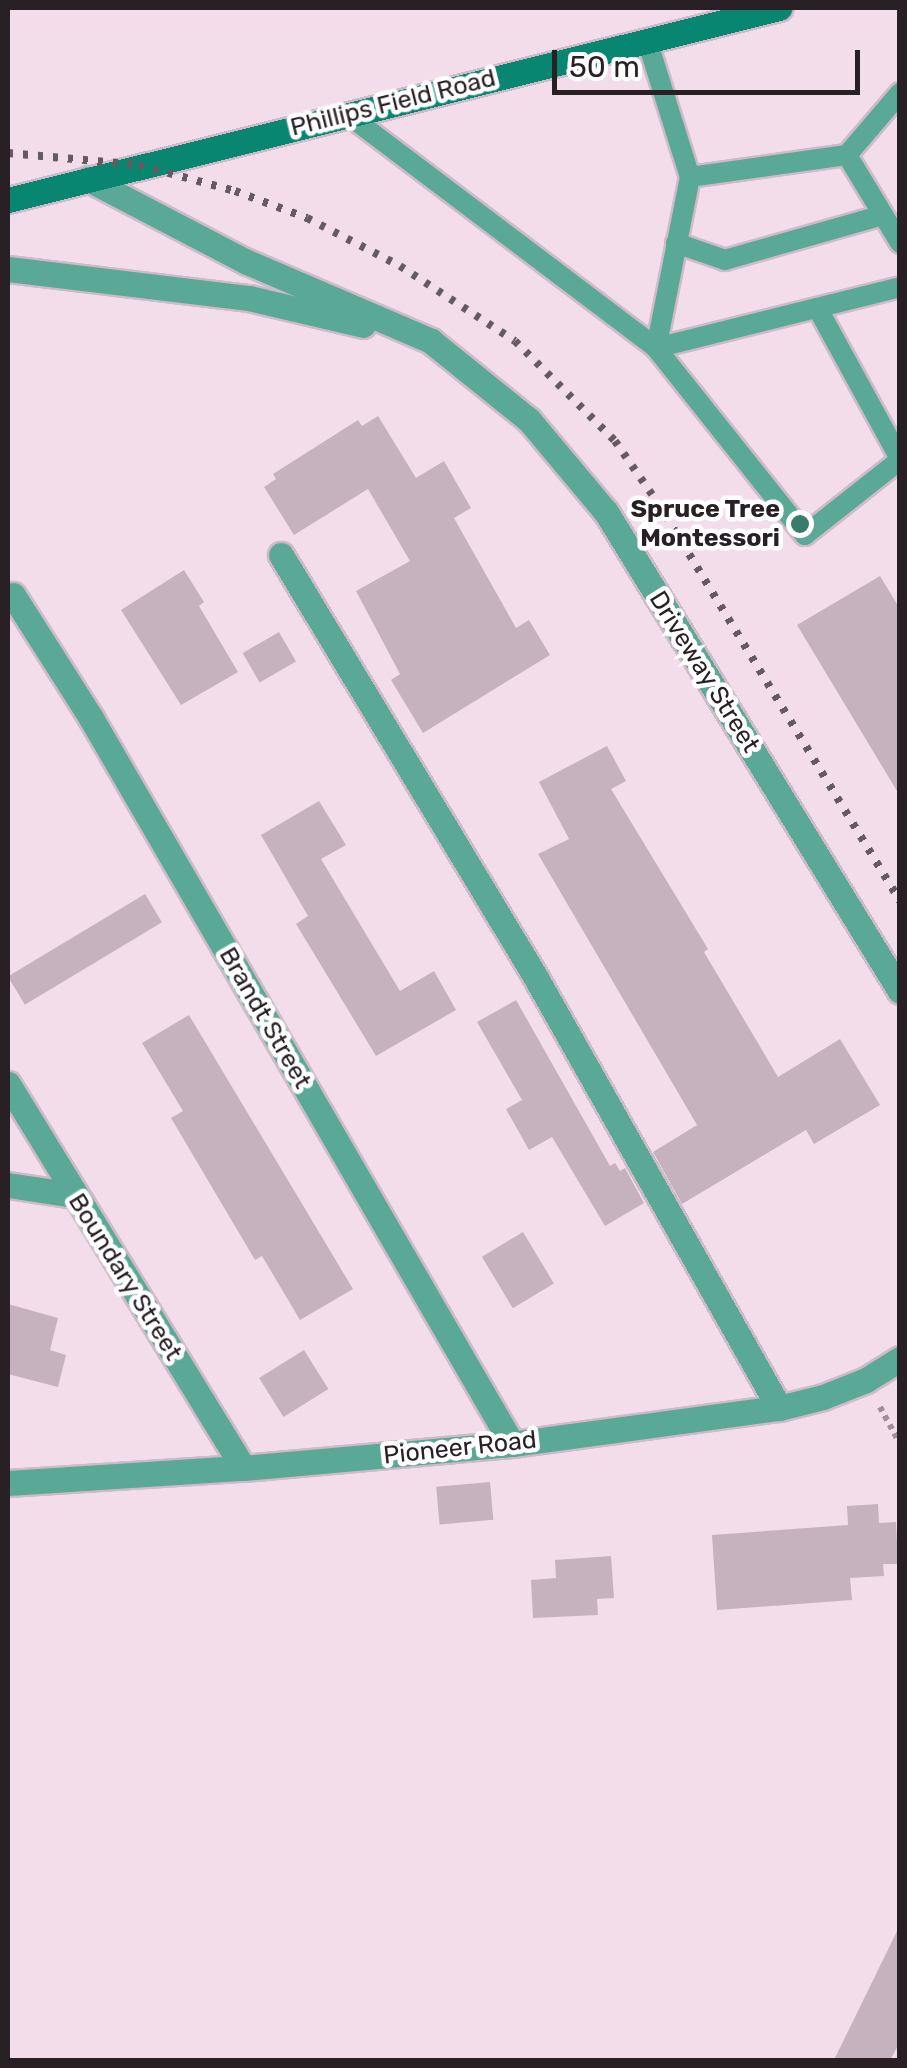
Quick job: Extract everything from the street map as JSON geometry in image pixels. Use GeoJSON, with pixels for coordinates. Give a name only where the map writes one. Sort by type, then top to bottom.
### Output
{"type":"FeatureCollection","features":[{"type":"Feature","properties":{"kind":"street","name":"Phillips Field Road"},"geometry":{"type":"LineString","coordinates":[[8,200],[780,8]]}},
{"type":"Feature","properties":{"kind":"street","name":"Driveway Street"},"geometry":{"type":"LineString","coordinates":[[88,179],[247,262],[431,341],[530,420],[606,512],[891,957],[900,991]]}},
{"type":"Feature","properties":{"kind":"street","name":"Driveway Street"},"geometry":{"type":"LineString","coordinates":[[8,269],[249,298],[431,341]]}},
{"type":"Feature","properties":{"kind":"street"},"geometry":{"type":"LineString","coordinates":[[281,556],[536,978],[779,1408]]}},
{"type":"Feature","properties":{"kind":"street","name":"Brandt Street"},"geometry":{"type":"LineString","coordinates":[[13,595],[91,718],[512,1444]]}},
{"type":"Feature","properties":{"kind":"street","name":"Boundary Street"},"geometry":{"type":"LineString","coordinates":[[8,1084],[243,1468]]}},
{"type":"Feature","properties":{"kind":"street"},"geometry":{"type":"LineString","coordinates":[[8,1185],[75,1195]]}},
{"type":"Feature","properties":{"kind":"street","name":"Pioneer Road"},"geometry":{"type":"LineString","coordinates":[[8,1482],[243,1468],[512,1444],[779,1408],[822,1398],[900,1358]]}},
{"type":"Feature","properties":{"kind":"lane"},"geometry":{"type":"LineString","coordinates":[[647,40],[690,178],[656,348]]}},
{"type":"Feature","properties":{"kind":"lane"},"geometry":{"type":"LineString","coordinates":[[690,178],[847,155],[900,93]]}},
{"type":"Feature","properties":{"kind":"lane"},"geometry":{"type":"LineString","coordinates":[[347,114],[656,348],[805,535],[900,460],[818,308]]}},
{"type":"Feature","properties":{"kind":"lane"},"geometry":{"type":"LineString","coordinates":[[847,155],[900,243]]}},
{"type":"Feature","properties":{"kind":"lane"},"geometry":{"type":"LineString","coordinates":[[676,243],[725,260],[883,215]]}},
{"type":"Feature","properties":{"kind":"lane"},"geometry":{"type":"LineString","coordinates":[[656,348],[900,287]]}},
{"type":"Feature","properties":{"kind":"building"},"geometry":{"type":"Polygon","coordinates":[[[378,416],[416,478],[444,461],[471,508],[454,518],[516,628],[529,620],[550,655],[423,733],[391,680],[400,674],[356,591],[410,561],[368,489],[294,535],[264,487],[276,479],[273,474],[358,420],[362,426],[378,416]]]}},
{"type":"Feature","properties":{"kind":"building"},"geometry":{"type":"Polygon","coordinates":[[[184,570],[204,602],[199,606],[238,672],[181,705],[121,610],[184,570]]]}},
{"type":"Feature","properties":{"kind":"building"},"geometry":{"type":"Polygon","coordinates":[[[880,576],[900,609],[900,796],[797,625],[880,576]]]}},
{"type":"Feature","properties":{"kind":"building"},"geometry":{"type":"Polygon","coordinates":[[[279,632],[296,661],[260,682],[243,653],[279,632]]]}},
{"type":"Feature","properties":{"kind":"building"},"geometry":{"type":"Polygon","coordinates":[[[607,746],[626,781],[611,789],[708,949],[704,952],[778,1077],[840,1039],[880,1105],[814,1144],[806,1130],[682,1204],[653,1152],[697,1125],[538,854],[569,839],[539,782],[607,746]]]}},
{"type":"Feature","properties":{"kind":"building"},"geometry":{"type":"Polygon","coordinates":[[[319,801],[346,845],[321,859],[400,991],[434,971],[456,1010],[376,1056],[296,924],[308,916],[261,835],[319,801]]]}},
{"type":"Feature","properties":{"kind":"building"},"geometry":{"type":"Polygon","coordinates":[[[145,894],[162,922],[25,1005],[8,976],[145,894]]]}},
{"type":"Feature","properties":{"kind":"building"},"geometry":{"type":"Polygon","coordinates":[[[516,1000],[610,1166],[615,1163],[620,1171],[625,1168],[644,1203],[605,1226],[552,1137],[529,1150],[506,1109],[522,1100],[477,1022],[516,1000]]]}},
{"type":"Feature","properties":{"kind":"building"},"geometry":{"type":"Polygon","coordinates":[[[189,1015],[353,1289],[300,1320],[262,1256],[255,1260],[171,1118],[183,1111],[142,1043],[189,1015]]]}},
{"type":"Feature","properties":{"kind":"building"},"geometry":{"type":"Polygon","coordinates":[[[523,1232],[554,1283],[513,1308],[482,1257],[523,1232]]]}},
{"type":"Feature","properties":{"kind":"building"},"geometry":{"type":"Polygon","coordinates":[[[8,1304],[58,1318],[50,1350],[66,1355],[58,1387],[8,1374],[8,1304]]]}},
{"type":"Feature","properties":{"kind":"building"},"geometry":{"type":"Polygon","coordinates":[[[304,1350],[328,1389],[283,1417],[259,1378],[304,1350]]]}},
{"type":"Feature","properties":{"kind":"building"},"geometry":{"type":"Polygon","coordinates":[[[490,1482],[493,1520],[440,1525],[436,1487],[490,1482]]]}},
{"type":"Feature","properties":{"kind":"building"},"geometry":{"type":"Polygon","coordinates":[[[878,1504],[879,1523],[896,1522],[898,1564],[883,1564],[884,1576],[850,1578],[852,1600],[717,1610],[712,1535],[848,1525],[847,1506],[878,1504]]]}},
{"type":"Feature","properties":{"kind":"building"},"geometry":{"type":"Polygon","coordinates":[[[611,1556],[614,1598],[597,1599],[598,1615],[533,1618],[531,1580],[556,1578],[555,1560],[611,1556]]]}},
{"type":"Feature","properties":{"kind":"building"},"geometry":{"type":"Polygon","coordinates":[[[900,1925],[900,2042],[890,2060],[834,2060],[900,1925]]]}},
{"type":"Feature","properties":{"kind":"railway"},"geometry":{"type":"LineString","coordinates":[[8,153],[139,165],[235,191],[307,218],[400,266],[515,341],[615,441],[658,503],[900,901]]}},
{"type":"Feature","properties":{"kind":"place","name":"Spruce Tree Montessori"},"geometry":{"type":"Point","coordinates":[800,524]}}]}
